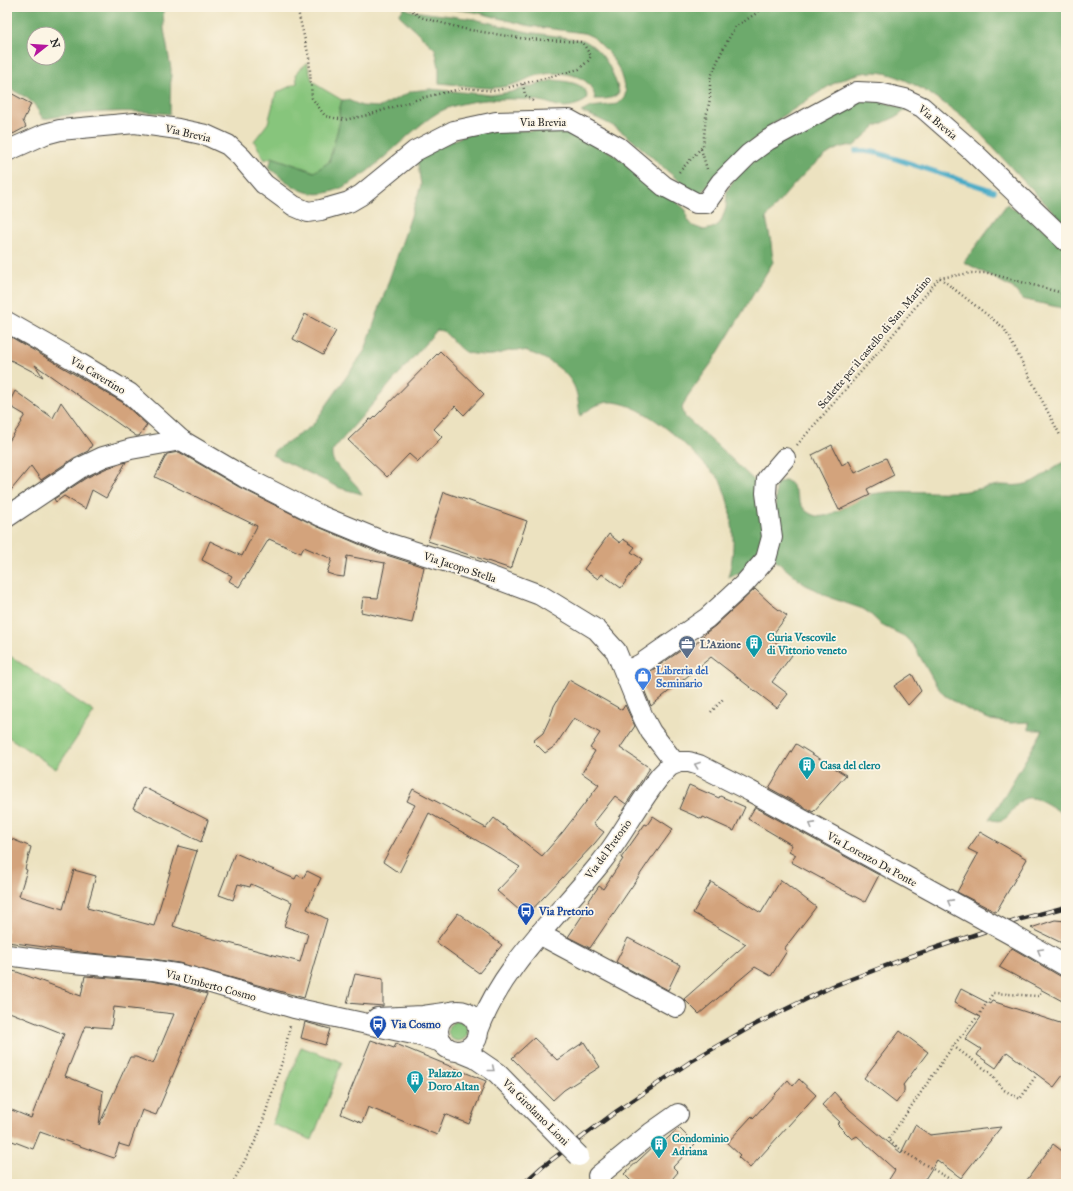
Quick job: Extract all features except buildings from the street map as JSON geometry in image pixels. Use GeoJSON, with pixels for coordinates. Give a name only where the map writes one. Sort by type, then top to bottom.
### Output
{"type":"FeatureCollection","features":[{"type":"Feature","properties":{"kind":"street","name":"Via Brevia"},"geometry":{"type":"LineString","coordinates":[[7,151],[45,134],[60,130],[135,123],[178,129],[206,135],[228,145],[241,157],[264,184],[294,206],[308,212],[349,202],[361,195],[415,151],[454,131],[496,122],[569,120],[618,147],[664,186],[696,203],[706,203],[726,178],[749,154],[768,140],[857,92],[879,93],[905,99],[922,107],[971,150],[1066,241]]}},
{"type":"Feature","properties":{"kind":"street","name":"Via Cavertino"},"geometry":{"type":"LineString","coordinates":[[7,322],[129,393],[181,440]]}},
{"type":"Feature","properties":{"kind":"street"},"geometry":{"type":"LineString","coordinates":[[7,517],[80,468],[103,457],[130,449],[181,440]]}},
{"type":"Feature","properties":{"kind":"street","name":"Via Jacopo Stella"},"geometry":{"type":"LineString","coordinates":[[181,440],[244,477],[321,516],[384,542],[476,570],[540,595],[597,630],[616,652],[638,708],[652,732],[675,763]]}},
{"type":"Feature","properties":{"kind":"street"},"geometry":{"type":"LineString","coordinates":[[625,672],[641,664],[707,618],[744,584],[766,560],[772,537],[767,501],[767,479],[785,458]]}},
{"type":"Feature","properties":{"kind":"street","name":"Via Lorenzo Da Ponte"},"geometry":{"type":"LineString","coordinates":[[675,763],[684,762],[699,765],[744,788],[1066,966]]}},
{"type":"Feature","properties":{"kind":"street","name":"Via del Pretorio"},"geometry":{"type":"LineString","coordinates":[[478,1031],[486,1010],[515,965],[539,934],[600,864],[656,781],[666,769],[675,763]]}},
{"type":"Feature","properties":{"kind":"street"},"geometry":{"type":"LineString","coordinates":[[539,934],[676,1007]]}},
{"type":"Feature","properties":{"kind":"street","name":"Via Umberto Cosmo"},"geometry":{"type":"LineString","coordinates":[[7,955],[177,974],[294,1008],[413,1034],[450,1047]]}},
{"type":"Feature","properties":{"kind":"street","name":"Via del Pretorio"},"geometry":{"type":"LineString","coordinates":[[455,1012],[480,997],[515,965]]}},
{"type":"Feature","properties":{"kind":"street"},"geometry":{"type":"LineString","coordinates":[[455,1012],[470,1015],[474,1020],[478,1031],[474,1043],[464,1050],[450,1047],[439,1037],[440,1024],[447,1015],[455,1012]]}},
{"type":"Feature","properties":{"kind":"street","name":"Via Umberto Cosmo"},"geometry":{"type":"LineString","coordinates":[[341,1019],[423,1016],[455,1012]]}},
{"type":"Feature","properties":{"kind":"street","name":"Via Girolamo Lioni"},"geometry":{"type":"LineString","coordinates":[[450,1047],[475,1058],[497,1073],[602,1180]]}},
{"type":"Feature","properties":{"kind":"street"},"geometry":{"type":"LineString","coordinates":[[602,1180],[651,1133],[678,1114]]}},
{"type":"Feature","properties":{"kind":"path"},"geometry":{"type":"LineString","coordinates":[[296,7],[309,57],[312,98],[325,116],[344,120],[368,115],[425,97],[465,88],[495,91],[523,84],[579,69],[591,56],[582,42],[526,39],[464,29],[420,17],[408,7]]}},
{"type":"Feature","properties":{"kind":"path"},"geometry":{"type":"LineString","coordinates":[[664,186],[703,146],[706,117],[710,99],[710,79],[721,53],[735,27],[766,7]]}},
{"type":"Feature","properties":{"kind":"path","name":"Scalette per il castello di San. Martino"},"geometry":{"type":"LineString","coordinates":[[798,443],[886,343],[939,278],[971,273],[988,273],[1066,294]]}},
{"type":"Feature","properties":{"kind":"path"},"geometry":{"type":"LineString","coordinates":[[939,278],[1004,328],[1060,435]]}},
{"type":"Feature","properties":{"kind":"path"},"geometry":{"type":"LineString","coordinates":[[711,712],[723,699]]}},
{"type":"Feature","properties":{"kind":"path"},"geometry":{"type":"LineString","coordinates":[[958,1184],[904,1152],[888,1140],[953,1046],[993,993],[1038,996],[1042,990]]}},
{"type":"Feature","properties":{"kind":"path"},"geometry":{"type":"LineString","coordinates":[[232,1184],[258,1136],[283,1059],[291,1019]]}},
{"type":"Feature","properties":{"kind":"path"},"geometry":{"type":"LineString","coordinates":[[953,1046],[989,1072],[1004,1090],[1020,1099],[1037,1074]]}},
{"type":"Feature","properties":{"kind":"green space"},"geometry":{"type":"Polygon","coordinates":[[[7,7],[163,7],[164,29],[171,69],[170,114],[154,112],[106,112],[43,119],[34,104],[27,98],[7,87],[7,7]]]}},
{"type":"Feature","properties":{"kind":"green space"},"geometry":{"type":"Polygon","coordinates":[[[437,7],[1066,7],[1066,224],[1028,186],[978,131],[954,110],[913,84],[886,73],[874,72],[855,75],[837,82],[779,119],[743,150],[699,195],[677,179],[636,143],[615,127],[581,112],[591,107],[618,104],[624,98],[626,92],[619,69],[609,53],[593,37],[584,33],[530,26],[475,12],[437,7]]]}},
{"type":"Feature","properties":{"kind":"green space"},"geometry":{"type":"Polygon","coordinates":[[[404,8],[412,11],[474,19],[528,32],[583,40],[597,49],[607,62],[614,76],[619,92],[611,98],[595,99],[593,90],[588,83],[581,78],[572,75],[553,73],[533,76],[521,82],[495,88],[439,83],[439,67],[435,49],[399,15],[404,8]]]}},
{"type":"Feature","properties":{"kind":"green space"},"geometry":{"type":"Polygon","coordinates":[[[307,63],[312,80],[320,87],[342,100],[339,111],[340,121],[329,162],[315,172],[272,157],[265,160],[254,141],[268,123],[276,93],[297,83],[296,73],[307,63]]]}},
{"type":"Feature","properties":{"kind":"green space"},"geometry":{"type":"Polygon","coordinates":[[[553,80],[570,82],[581,86],[587,94],[586,100],[566,107],[540,101],[516,99],[463,103],[441,111],[427,120],[361,176],[344,187],[327,193],[310,193],[299,189],[288,183],[269,168],[272,157],[314,172],[329,162],[340,121],[339,111],[342,100],[348,100],[362,106],[380,107],[412,91],[430,89],[491,95],[511,92],[553,80]]]}},
{"type":"Feature","properties":{"kind":"green space"},"geometry":{"type":"Polygon","coordinates":[[[864,96],[907,109],[898,116],[876,126],[854,146],[843,147],[830,152],[818,161],[794,185],[766,218],[773,262],[713,361],[687,397],[682,408],[685,417],[762,488],[766,524],[761,545],[744,571],[728,577],[731,567],[733,547],[731,516],[721,482],[716,476],[676,436],[664,426],[638,410],[626,405],[609,402],[591,408],[580,416],[577,397],[570,379],[550,362],[525,351],[517,350],[491,355],[467,353],[443,331],[437,330],[332,451],[334,462],[357,486],[362,494],[340,488],[272,455],[275,450],[312,426],[365,350],[421,185],[417,157],[474,131],[564,130],[581,136],[604,148],[653,181],[686,210],[687,219],[693,226],[704,230],[715,227],[720,223],[726,208],[727,191],[734,179],[764,151],[864,96]]]}},
{"type":"Feature","properties":{"kind":"green space"},"geometry":{"type":"Polygon","coordinates":[[[1007,204],[1066,244],[1066,309],[1022,299],[1013,288],[964,262],[1007,204]]]}},
{"type":"Feature","properties":{"kind":"green space"},"geometry":{"type":"Polygon","coordinates":[[[1066,461],[1066,806],[1062,813],[1040,800],[1025,798],[1020,801],[1008,816],[1003,820],[997,821],[989,819],[1043,730],[1029,730],[1029,722],[1011,723],[991,720],[958,704],[944,695],[936,685],[914,646],[904,636],[883,626],[863,609],[831,598],[804,584],[776,561],[774,557],[776,484],[786,480],[794,489],[801,505],[809,513],[816,516],[822,516],[836,512],[859,499],[872,494],[903,491],[960,492],[999,485],[1027,484],[1066,461]]]}},
{"type":"Feature","properties":{"kind":"green space"},"geometry":{"type":"Polygon","coordinates":[[[7,654],[94,712],[56,769],[7,736],[7,654]]]}},
{"type":"Feature","properties":{"kind":"green space"},"geometry":{"type":"Polygon","coordinates":[[[458,1021],[465,1024],[468,1031],[465,1038],[458,1041],[451,1038],[448,1031],[451,1024],[458,1021]]]}},
{"type":"Feature","properties":{"kind":"green space"},"geometry":{"type":"Polygon","coordinates":[[[301,1047],[342,1062],[312,1140],[272,1124],[301,1047]]]}},
{"type":"Feature","properties":{"kind":"waterway"},"geometry":{"type":"LineString","coordinates":[[856,151],[878,153],[994,191]]}},
{"type":"Feature","properties":{"kind":"railway"},"geometry":{"type":"LineString","coordinates":[[523,1184],[542,1167],[617,1111],[693,1060],[754,1025],[833,986],[909,957],[1021,919],[1066,907]]}},
{"type":"Feature","properties":{"kind":"place","name":"Curia Vescovile di Vittorio veneto"},"geometry":{"type":"Point","coordinates":[754,658]}},
{"type":"Feature","properties":{"kind":"place","name":"L'Azione"},"geometry":{"type":"Point","coordinates":[687,659]}},
{"type":"Feature","properties":{"kind":"place","name":"Libreria del Seminario"},"geometry":{"type":"Point","coordinates":[643,691]}},
{"type":"Feature","properties":{"kind":"place","name":"Casa del clero"},"geometry":{"type":"Point","coordinates":[807,780]}},
{"type":"Feature","properties":{"kind":"place","name":"Via Pretorio"},"geometry":{"type":"Point","coordinates":[526,926]}},
{"type":"Feature","properties":{"kind":"place","name":"Via Cosmo"},"geometry":{"type":"Point","coordinates":[378,1039]}},
{"type":"Feature","properties":{"kind":"place","name":"Palazzo Doro Altan"},"geometry":{"type":"Point","coordinates":[415,1094]}},
{"type":"Feature","properties":{"kind":"place","name":"Condominio Adriana"},"geometry":{"type":"Point","coordinates":[659,1159]}}]}
